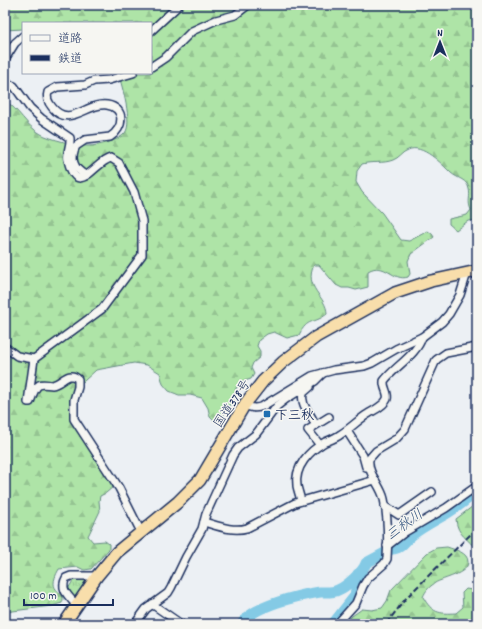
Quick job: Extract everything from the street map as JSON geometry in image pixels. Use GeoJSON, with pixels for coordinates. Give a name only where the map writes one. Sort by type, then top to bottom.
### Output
{"type":"FeatureCollection","features":[{"type":"Feature","properties":{"kind":"highway","name":"国道378号"},"geometry":{"type":"LineString","coordinates":[[64,624],[97,576],[117,552],[178,502],[200,480],[245,404],[271,372],[298,349],[316,337],[395,293],[431,281],[472,272]]}},
{"type":"Feature","properties":{"kind":"street"},"geometry":{"type":"LineString","coordinates":[[152,30],[179,5]]}},
{"type":"Feature","properties":{"kind":"street"},"geometry":{"type":"LineString","coordinates":[[152,66],[166,57],[192,31],[216,20],[235,15],[248,5]]}},
{"type":"Feature","properties":{"kind":"street"},"geometry":{"type":"LineString","coordinates":[[5,59],[15,43],[22,37]]}},
{"type":"Feature","properties":{"kind":"street"},"geometry":{"type":"LineString","coordinates":[[86,175],[80,172],[73,164],[72,156],[76,146],[85,140],[110,137],[113,135],[119,129],[122,122],[119,114],[112,106],[105,105],[92,107],[73,116],[66,116],[55,110],[51,105],[47,96],[48,92],[58,87],[84,85],[94,81],[109,80],[129,74]]}},
{"type":"Feature","properties":{"kind":"street"},"geometry":{"type":"LineString","coordinates":[[5,83],[14,86],[30,108],[42,119],[70,138],[68,159],[73,174],[76,178],[92,172],[106,159],[111,158],[119,163],[134,192],[142,221],[142,256],[102,309],[34,359],[28,402],[30,402],[35,389],[40,385],[54,385],[67,376],[76,376],[78,379],[78,387],[74,400],[74,419],[119,488],[141,532]]}},
{"type":"Feature","properties":{"kind":"street"},"geometry":{"type":"LineString","coordinates":[[245,404],[249,407],[257,408],[263,406],[306,379],[322,372],[346,367],[364,366],[422,337],[442,322],[449,314],[472,272]]}},
{"type":"Feature","properties":{"kind":"street"},"geometry":{"type":"LineString","coordinates":[[301,501],[297,486],[298,473],[302,462],[320,445],[347,431],[363,417],[381,406],[386,401],[387,394],[384,381],[404,362],[420,342],[422,337]]}},
{"type":"Feature","properties":{"kind":"street"},"geometry":{"type":"LineString","coordinates":[[5,347],[17,356],[34,359]]}},
{"type":"Feature","properties":{"kind":"street"},"geometry":{"type":"LineString","coordinates":[[337,624],[356,603],[368,578],[384,564],[387,559],[386,506],[384,497],[371,472],[368,463],[369,458],[376,451],[396,439],[405,430],[436,360],[446,353],[477,347]]}},
{"type":"Feature","properties":{"kind":"street"},"geometry":{"type":"LineString","coordinates":[[315,425],[307,412],[303,393],[313,384],[322,372]]}},
{"type":"Feature","properties":{"kind":"street"},"geometry":{"type":"LineString","coordinates":[[135,624],[146,609],[168,593],[171,588],[204,522],[206,514],[233,454],[238,448],[256,434],[277,406],[315,381]]}},
{"type":"Feature","properties":{"kind":"street"},"geometry":{"type":"LineString","coordinates":[[320,445],[308,430],[329,417]]}},
{"type":"Feature","properties":{"kind":"street"},"geometry":{"type":"LineString","coordinates":[[347,431],[363,456],[366,469],[371,472]]}},
{"type":"Feature","properties":{"kind":"street"},"geometry":{"type":"LineString","coordinates":[[204,522],[229,529],[241,530],[248,528],[284,508],[301,501],[374,480]]}},
{"type":"Feature","properties":{"kind":"street"},"geometry":{"type":"LineString","coordinates":[[387,548],[405,532],[446,508],[477,486]]}},
{"type":"Feature","properties":{"kind":"street"},"geometry":{"type":"LineString","coordinates":[[386,506],[399,515],[432,492]]}},
{"type":"Feature","properties":{"kind":"street"},"geometry":{"type":"LineString","coordinates":[[77,606],[64,589],[63,583],[66,578],[71,576],[97,576]]}},
{"type":"Feature","properties":{"kind":"street"},"geometry":{"type":"LineString","coordinates":[[152,604],[181,624]]}},
{"type":"Feature","properties":{"kind":"green space"},"geometry":{"type":"Polygon","coordinates":[[[5,5],[477,5],[477,220],[468,221],[456,230],[449,224],[449,219],[467,215],[471,210],[469,204],[468,186],[464,181],[451,173],[437,160],[419,149],[406,151],[395,159],[389,161],[362,164],[357,171],[356,182],[362,192],[382,213],[401,240],[409,241],[428,231],[434,237],[411,254],[408,261],[410,274],[408,277],[398,277],[379,268],[374,269],[368,271],[368,287],[356,290],[342,288],[336,285],[319,265],[314,265],[311,273],[311,280],[326,308],[327,314],[308,323],[299,335],[287,338],[274,332],[267,334],[259,340],[257,346],[260,351],[260,357],[253,363],[251,368],[254,374],[251,379],[241,382],[236,388],[235,396],[220,421],[214,421],[210,417],[208,408],[202,398],[190,395],[179,395],[169,391],[163,384],[160,373],[147,365],[134,363],[96,370],[75,388],[72,394],[71,409],[113,479],[113,487],[100,496],[100,511],[88,536],[93,542],[105,541],[109,544],[109,549],[91,569],[84,570],[78,567],[59,569],[54,583],[57,590],[62,595],[62,603],[52,606],[5,612],[5,101],[10,104],[36,131],[50,138],[83,146],[103,144],[113,141],[125,133],[128,121],[126,104],[118,74],[152,74],[152,22],[22,22],[22,29],[5,30],[5,5]]]}},
{"type":"Feature","properties":{"kind":"green space"},"geometry":{"type":"Polygon","coordinates":[[[477,503],[477,551],[461,533],[456,519],[477,503]]]}},
{"type":"Feature","properties":{"kind":"green space"},"geometry":{"type":"Polygon","coordinates":[[[447,547],[466,556],[468,562],[467,566],[460,573],[433,584],[429,587],[423,597],[433,609],[440,613],[456,613],[463,607],[462,593],[466,589],[477,591],[477,624],[345,624],[352,616],[362,609],[372,610],[382,608],[387,601],[391,590],[427,553],[436,548],[447,547]]]}},
{"type":"Feature","properties":{"kind":"green space"},"geometry":{"type":"Polygon","coordinates":[[[86,578],[88,582],[75,599],[73,598],[68,589],[74,579],[86,578]]]}},
{"type":"Feature","properties":{"kind":"waterway","name":"三秋川"},"geometry":{"type":"LineString","coordinates":[[242,624],[255,612],[277,602],[312,593],[334,592],[350,582],[366,563],[392,549],[398,548],[416,532],[467,500],[477,491]]}},
{"type":"Feature","properties":{"kind":"waterway"},"geometry":{"type":"LineString","coordinates":[[333,624],[355,596],[358,574]]}},
{"type":"Feature","properties":{"kind":"railway"},"geometry":{"type":"LineString","coordinates":[[386,624],[407,597],[477,528]]}},
{"type":"Feature","properties":{"kind":"place","name":"下三秋"},"geometry":{"type":"Point","coordinates":[267,414]}}]}
